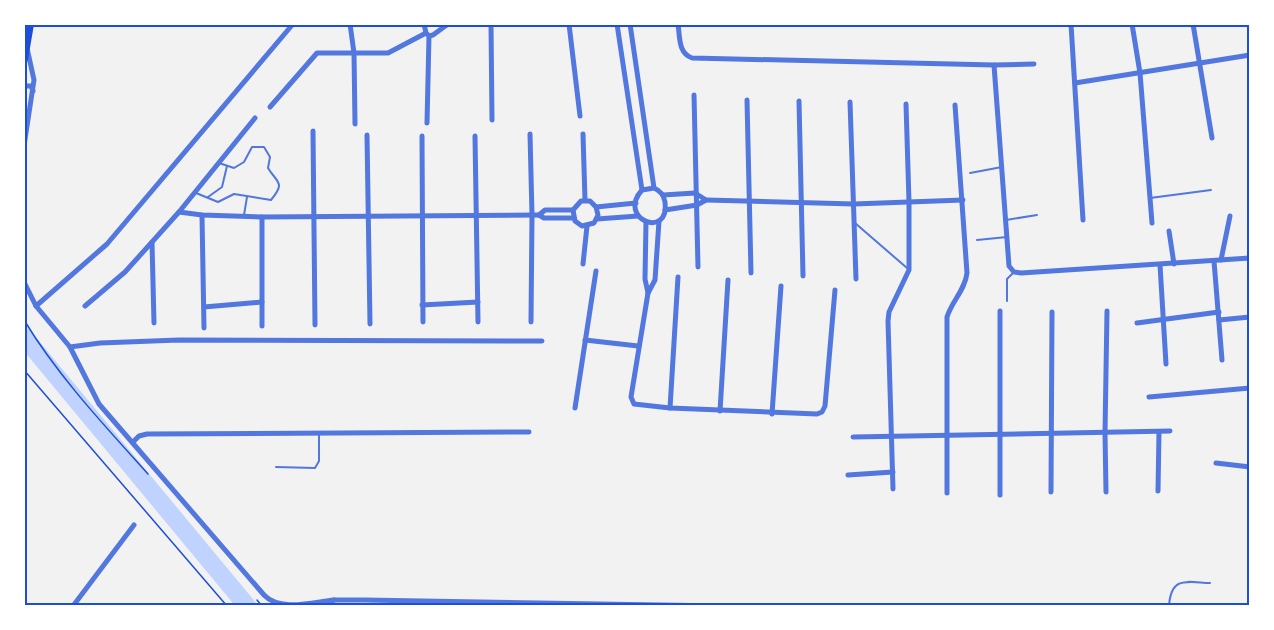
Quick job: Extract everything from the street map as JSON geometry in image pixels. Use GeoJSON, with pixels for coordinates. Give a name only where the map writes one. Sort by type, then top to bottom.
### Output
{"type":"FeatureCollection","features":[{"type":"Feature","properties":{"kind":"main road"},"geometry":{"type":"LineString","coordinates":[[24,58],[30,24]]}},
{"type":"Feature","properties":{"kind":"street"},"geometry":{"type":"LineString","coordinates":[[34,303],[106,244],[293,24]]}},
{"type":"Feature","properties":{"kind":"street"},"geometry":{"type":"LineString","coordinates":[[350,24],[354,52],[355,124]]}},
{"type":"Feature","properties":{"kind":"street"},"geometry":{"type":"LineString","coordinates":[[424,24],[427,34],[427,123]]}},
{"type":"Feature","properties":{"kind":"street"},"geometry":{"type":"LineString","coordinates":[[270,107],[317,53],[388,52],[427,34],[433,35],[448,24]]}},
{"type":"Feature","properties":{"kind":"street"},"geometry":{"type":"LineString","coordinates":[[491,24],[492,120]]}},
{"type":"Feature","properties":{"kind":"street"},"geometry":{"type":"LineString","coordinates":[[569,24],[580,116]]}},
{"type":"Feature","properties":{"kind":"street"},"geometry":{"type":"LineString","coordinates":[[617,24],[642,190],[636,203],[638,216]]}},
{"type":"Feature","properties":{"kind":"street"},"geometry":{"type":"LineString","coordinates":[[630,24],[654,188],[663,195],[696,193],[706,200]]}},
{"type":"Feature","properties":{"kind":"street"},"geometry":{"type":"LineString","coordinates":[[678,24],[681,49],[692,58],[1034,64]]}},
{"type":"Feature","properties":{"kind":"street"},"geometry":{"type":"LineString","coordinates":[[1071,24],[1083,220]]}},
{"type":"Feature","properties":{"kind":"street"},"geometry":{"type":"LineString","coordinates":[[1132,24],[1140,73],[1152,223]]}},
{"type":"Feature","properties":{"kind":"street"},"geometry":{"type":"LineString","coordinates":[[1193,24],[1212,138]]}},
{"type":"Feature","properties":{"kind":"street"},"geometry":{"type":"LineString","coordinates":[[24,146],[33,93],[33,69],[26,45]]}},
{"type":"Feature","properties":{"kind":"street"},"geometry":{"type":"LineString","coordinates":[[1075,83],[1250,55]]}},
{"type":"Feature","properties":{"kind":"street"},"geometry":{"type":"LineString","coordinates":[[993,65],[1009,266],[1014,272],[1250,258]]}},
{"type":"Feature","properties":{"kind":"street"},"geometry":{"type":"LineString","coordinates":[[24,86],[31,86],[33,93]]}},
{"type":"Feature","properties":{"kind":"street"},"geometry":{"type":"LineString","coordinates":[[694,95],[698,267]]}},
{"type":"Feature","properties":{"kind":"street"},"geometry":{"type":"LineString","coordinates":[[747,100],[751,273]]}},
{"type":"Feature","properties":{"kind":"street"},"geometry":{"type":"LineString","coordinates":[[799,101],[803,276]]}},
{"type":"Feature","properties":{"kind":"street"},"geometry":{"type":"LineString","coordinates":[[850,102],[856,279]]}},
{"type":"Feature","properties":{"kind":"street"},"geometry":{"type":"LineString","coordinates":[[893,489],[888,321],[889,312],[909,270],[906,104]]}},
{"type":"Feature","properties":{"kind":"street"},"geometry":{"type":"LineString","coordinates":[[947,493],[946,317],[966,281],[963,200],[955,105]]}},
{"type":"Feature","properties":{"kind":"street"},"geometry":{"type":"LineString","coordinates":[[85,306],[125,272],[179,212],[255,118]]}},
{"type":"Feature","properties":{"kind":"street"},"geometry":{"type":"LineString","coordinates":[[313,131],[315,326]]}},
{"type":"Feature","properties":{"kind":"street"},"geometry":{"type":"LineString","coordinates":[[530,134],[536,214],[531,322]]}},
{"type":"Feature","properties":{"kind":"street"},"geometry":{"type":"LineString","coordinates":[[583,134],[585,200]]}},
{"type":"Feature","properties":{"kind":"street"},"geometry":{"type":"LineString","coordinates":[[367,135],[370,324]]}},
{"type":"Feature","properties":{"kind":"street"},"geometry":{"type":"LineString","coordinates":[[422,136],[423,322]]}},
{"type":"Feature","properties":{"kind":"street"},"geometry":{"type":"LineString","coordinates":[[475,136],[478,322]]}},
{"type":"Feature","properties":{"kind":"street"},"geometry":{"type":"LineString","coordinates":[[642,190],[654,188]]}},
{"type":"Feature","properties":{"kind":"street"},"geometry":{"type":"LineString","coordinates":[[663,195],[665,210],[659,221],[655,280],[648,293],[638,346],[631,397],[633,403],[670,408],[772,414],[822,412],[825,406],[835,290]]}},
{"type":"Feature","properties":{"kind":"street"},"geometry":{"type":"LineString","coordinates":[[573,218],[573,210],[578,203],[585,200],[594,203],[598,211],[597,219]]}},
{"type":"Feature","properties":{"kind":"street"},"geometry":{"type":"LineString","coordinates":[[665,210],[697,205],[706,200],[855,204],[963,200]]}},
{"type":"Feature","properties":{"kind":"street"},"geometry":{"type":"LineString","coordinates":[[596,207],[636,203]]}},
{"type":"Feature","properties":{"kind":"street"},"geometry":{"type":"LineString","coordinates":[[179,212],[261,217],[536,214],[545,210],[573,210]]}},
{"type":"Feature","properties":{"kind":"street"},"geometry":{"type":"LineString","coordinates":[[536,214],[544,218],[573,218],[579,224],[587,226]]}},
{"type":"Feature","properties":{"kind":"street"},"geometry":{"type":"LineString","coordinates":[[202,215],[204,328]]}},
{"type":"Feature","properties":{"kind":"street"},"geometry":{"type":"LineString","coordinates":[[583,264],[587,226],[597,219],[638,216],[646,222],[659,221]]}},
{"type":"Feature","properties":{"kind":"street"},"geometry":{"type":"LineString","coordinates":[[1221,260],[1230,216]]}},
{"type":"Feature","properties":{"kind":"street"},"geometry":{"type":"LineString","coordinates":[[261,217],[262,326]]}},
{"type":"Feature","properties":{"kind":"street"},"geometry":{"type":"LineString","coordinates":[[646,222],[645,279],[648,293]]}},
{"type":"Feature","properties":{"kind":"street"},"geometry":{"type":"LineString","coordinates":[[1169,231],[1174,264]]}},
{"type":"Feature","properties":{"kind":"street"},"geometry":{"type":"LineString","coordinates":[[152,242],[154,323]]}},
{"type":"Feature","properties":{"kind":"street"},"geometry":{"type":"LineString","coordinates":[[1214,261],[1222,360]]}},
{"type":"Feature","properties":{"kind":"street"},"geometry":{"type":"LineString","coordinates":[[1160,265],[1167,364]]}},
{"type":"Feature","properties":{"kind":"street"},"geometry":{"type":"LineString","coordinates":[[575,408],[596,271]]}},
{"type":"Feature","properties":{"kind":"street"},"geometry":{"type":"LineString","coordinates":[[670,408],[678,277]]}},
{"type":"Feature","properties":{"kind":"street"},"geometry":{"type":"LineString","coordinates":[[720,411],[728,280]]}},
{"type":"Feature","properties":{"kind":"street"},"geometry":{"type":"LineString","coordinates":[[24,282],[34,303]]}},
{"type":"Feature","properties":{"kind":"street"},"geometry":{"type":"LineString","coordinates":[[772,414],[781,286]]}},
{"type":"Feature","properties":{"kind":"street"},"geometry":{"type":"LineString","coordinates":[[24,294],[70,347],[99,404],[269,601],[285,604],[334,600],[722,606]]}},
{"type":"Feature","properties":{"kind":"street"},"geometry":{"type":"LineString","coordinates":[[204,307],[262,302]]}},
{"type":"Feature","properties":{"kind":"street"},"geometry":{"type":"LineString","coordinates":[[422,305],[478,302]]}},
{"type":"Feature","properties":{"kind":"street"},"geometry":{"type":"LineString","coordinates":[[1000,311],[1000,495]]}},
{"type":"Feature","properties":{"kind":"street"},"geometry":{"type":"LineString","coordinates":[[1106,492],[1107,311]]}},
{"type":"Feature","properties":{"kind":"street"},"geometry":{"type":"LineString","coordinates":[[1051,492],[1052,312]]}},
{"type":"Feature","properties":{"kind":"street"},"geometry":{"type":"LineString","coordinates":[[1137,323],[1219,312]]}},
{"type":"Feature","properties":{"kind":"street"},"geometry":{"type":"LineString","coordinates":[[1219,320],[1250,317]]}},
{"type":"Feature","properties":{"kind":"street"},"geometry":{"type":"LineString","coordinates":[[70,347],[100,343],[179,340],[542,341]]}},
{"type":"Feature","properties":{"kind":"street"},"geometry":{"type":"LineString","coordinates":[[585,340],[638,346]]}},
{"type":"Feature","properties":{"kind":"street"},"geometry":{"type":"LineString","coordinates":[[1149,397],[1250,388]]}},
{"type":"Feature","properties":{"kind":"street"},"geometry":{"type":"LineString","coordinates":[[133,441],[147,434],[529,432]]}},
{"type":"Feature","properties":{"kind":"street"},"geometry":{"type":"LineString","coordinates":[[1158,491],[1159,432]]}},
{"type":"Feature","properties":{"kind":"street"},"geometry":{"type":"LineString","coordinates":[[854,437],[1170,432]]}},
{"type":"Feature","properties":{"kind":"street"},"geometry":{"type":"LineString","coordinates":[[1216,463],[1250,466]]}},
{"type":"Feature","properties":{"kind":"street"},"geometry":{"type":"LineString","coordinates":[[848,475],[893,472]]}},
{"type":"Feature","properties":{"kind":"street"},"geometry":{"type":"LineString","coordinates":[[73,606],[134,525]]}},
{"type":"Feature","properties":{"kind":"street"},"geometry":{"type":"LineString","coordinates":[[324,606],[334,600]]}},
{"type":"Feature","properties":{"kind":"lane"},"geometry":{"type":"LineString","coordinates":[[195,193],[218,202],[234,194],[271,200],[276,194],[279,185],[276,177],[268,168],[270,157],[264,147],[252,147],[244,162],[234,168],[219,163]]}},
{"type":"Feature","properties":{"kind":"lane"},"geometry":{"type":"LineString","coordinates":[[207,198],[222,187],[227,166]]}},
{"type":"Feature","properties":{"kind":"lane"},"geometry":{"type":"LineString","coordinates":[[970,173],[1002,168]]}},
{"type":"Feature","properties":{"kind":"lane"},"geometry":{"type":"LineString","coordinates":[[1150,198],[1211,190]]}},
{"type":"Feature","properties":{"kind":"lane"},"geometry":{"type":"LineString","coordinates":[[244,216],[247,197]]}},
{"type":"Feature","properties":{"kind":"lane"},"geometry":{"type":"LineString","coordinates":[[1006,220],[1037,215]]}},
{"type":"Feature","properties":{"kind":"lane"},"geometry":{"type":"LineString","coordinates":[[855,223],[909,270]]}},
{"type":"Feature","properties":{"kind":"lane"},"geometry":{"type":"LineString","coordinates":[[977,240],[1007,237]]}},
{"type":"Feature","properties":{"kind":"lane"},"geometry":{"type":"LineString","coordinates":[[1006,301],[1007,279],[1014,272]]}},
{"type":"Feature","properties":{"kind":"lane"},"geometry":{"type":"LineString","coordinates":[[276,467],[315,468],[320,461],[319,432]]}},
{"type":"Feature","properties":{"kind":"lane"},"geometry":{"type":"LineString","coordinates":[[1169,606],[1171,590],[1176,585],[1182,582],[1210,583]]}},
{"type":"Feature","properties":{"kind":"path"},"geometry":{"type":"LineString","coordinates":[[24,370],[227,606]]}},
{"type":"Feature","properties":{"kind":"waterway"},"geometry":{"type":"LineString","coordinates":[[24,337],[247,606]]}}]}
